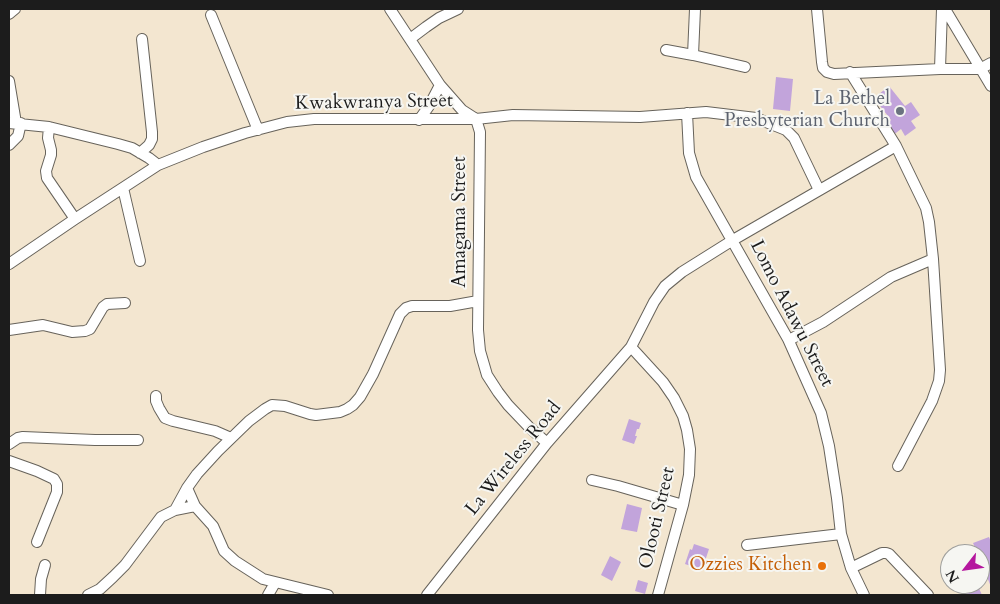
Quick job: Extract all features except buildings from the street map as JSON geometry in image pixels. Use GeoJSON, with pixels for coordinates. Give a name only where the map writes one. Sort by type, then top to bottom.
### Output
{"type":"FeatureCollection","features":[{"type":"Feature","properties":{"kind":"street"},"geometry":{"type":"LineString","coordinates":[[9,14],[15,9]]}},
{"type":"Feature","properties":{"kind":"street"},"geometry":{"type":"LineString","coordinates":[[390,9],[440,86],[462,110],[476,119]]}},
{"type":"Feature","properties":{"kind":"street"},"geometry":{"type":"LineString","coordinates":[[410,39],[439,18],[458,9]]}},
{"type":"Feature","properties":{"kind":"street"},"geometry":{"type":"LineString","coordinates":[[694,55],[695,9]]}},
{"type":"Feature","properties":{"kind":"street"},"geometry":{"type":"LineString","coordinates":[[817,9],[823,68],[827,72],[834,74],[980,69],[991,63]]}},
{"type":"Feature","properties":{"kind":"street"},"geometry":{"type":"LineString","coordinates":[[940,69],[943,9]]}},
{"type":"Feature","properties":{"kind":"street"},"geometry":{"type":"LineString","coordinates":[[943,9],[991,86]]}},
{"type":"Feature","properties":{"kind":"street"},"geometry":{"type":"LineString","coordinates":[[210,15],[258,130]]}},
{"type":"Feature","properties":{"kind":"street"},"geometry":{"type":"LineString","coordinates":[[140,153],[149,145],[152,139],[142,39]]}},
{"type":"Feature","properties":{"kind":"street"},"geometry":{"type":"LineString","coordinates":[[666,50],[745,67]]}},
{"type":"Feature","properties":{"kind":"street"},"geometry":{"type":"LineString","coordinates":[[850,72],[896,146],[926,208],[929,222],[940,370],[939,381],[932,401],[898,466]]}},
{"type":"Feature","properties":{"kind":"street"},"geometry":{"type":"LineString","coordinates":[[9,81],[18,136],[9,145]]}},
{"type":"Feature","properties":{"kind":"street"},"geometry":{"type":"LineString","coordinates":[[419,120],[440,86]]}},
{"type":"Feature","properties":{"kind":"street","name":"Kwakwranya Street"},"geometry":{"type":"LineString","coordinates":[[9,264],[158,165],[203,147],[258,130],[287,122],[314,119],[476,119],[513,115],[640,117],[706,112],[756,118],[786,130],[794,138],[819,190]]}},
{"type":"Feature","properties":{"kind":"street","name":"Lomo Adawu Street"},"geometry":{"type":"LineString","coordinates":[[687,113],[690,153],[696,177],[789,340],[821,413],[829,446],[841,534],[851,568],[864,595]]}},
{"type":"Feature","properties":{"kind":"street","name":"Amagama Street"},"geometry":{"type":"LineString","coordinates":[[476,119],[480,132],[478,301],[480,351],[487,374],[498,392],[529,427],[547,443]]}},
{"type":"Feature","properties":{"kind":"street"},"geometry":{"type":"LineString","coordinates":[[15,123],[49,127],[132,148],[158,165]]}},
{"type":"Feature","properties":{"kind":"street"},"geometry":{"type":"LineString","coordinates":[[49,127],[48,138],[51,156],[46,171],[47,178],[75,219]]}},
{"type":"Feature","properties":{"kind":"street","name":"La Wireless Road"},"geometry":{"type":"LineString","coordinates":[[427,595],[547,443],[631,347],[654,302],[665,286],[682,272],[733,240],[896,146]]}},
{"type":"Feature","properties":{"kind":"street"},"geometry":{"type":"LineString","coordinates":[[123,188],[140,262]]}},
{"type":"Feature","properties":{"kind":"street"},"geometry":{"type":"LineString","coordinates":[[789,340],[824,322],[890,277],[933,259]]}},
{"type":"Feature","properties":{"kind":"street"},"geometry":{"type":"LineString","coordinates":[[174,510],[197,474],[231,438],[265,409],[272,406],[285,406],[316,415],[340,412],[353,405],[369,381],[402,311],[412,306],[450,306],[478,301]]}},
{"type":"Feature","properties":{"kind":"street"},"geometry":{"type":"LineString","coordinates":[[9,330],[43,325],[72,332],[86,331],[90,329],[106,304],[125,303]]}},
{"type":"Feature","properties":{"kind":"street","name":"Olooti Street"},"geometry":{"type":"LineString","coordinates":[[631,347],[663,382],[674,398],[683,416],[690,449],[689,475],[683,505],[658,595]]}},
{"type":"Feature","properties":{"kind":"street"},"geometry":{"type":"LineString","coordinates":[[156,396],[156,401],[165,418],[215,431],[231,438]]}},
{"type":"Feature","properties":{"kind":"street"},"geometry":{"type":"LineString","coordinates":[[9,444],[23,437],[138,440]]}},
{"type":"Feature","properties":{"kind":"street"},"geometry":{"type":"LineString","coordinates":[[9,461],[54,479],[57,484],[57,492],[37,542]]}},
{"type":"Feature","properties":{"kind":"street"},"geometry":{"type":"LineString","coordinates":[[592,480],[683,505]]}},
{"type":"Feature","properties":{"kind":"street"},"geometry":{"type":"LineString","coordinates":[[187,488],[195,506],[213,526],[224,551],[247,570],[263,579],[328,595]]}},
{"type":"Feature","properties":{"kind":"street"},"geometry":{"type":"LineString","coordinates":[[88,595],[100,589],[125,565],[161,517],[174,510],[195,506]]}},
{"type":"Feature","properties":{"kind":"street"},"geometry":{"type":"LineString","coordinates":[[747,545],[841,534]]}},
{"type":"Feature","properties":{"kind":"street"},"geometry":{"type":"LineString","coordinates":[[851,568],[882,553],[889,554],[928,595]]}},
{"type":"Feature","properties":{"kind":"street"},"geometry":{"type":"LineString","coordinates":[[40,595],[41,579],[45,565]]}},
{"type":"Feature","properties":{"kind":"street"},"geometry":{"type":"LineString","coordinates":[[268,595],[275,582]]}},
{"type":"Feature","properties":{"kind":"place","name":"La Bethel Presbyterian Church"},"geometry":{"type":"Point","coordinates":[900,111]}},
{"type":"Feature","properties":{"kind":"place","name":"Ozzies Kitchen"},"geometry":{"type":"Point","coordinates":[822,566]}}]}
